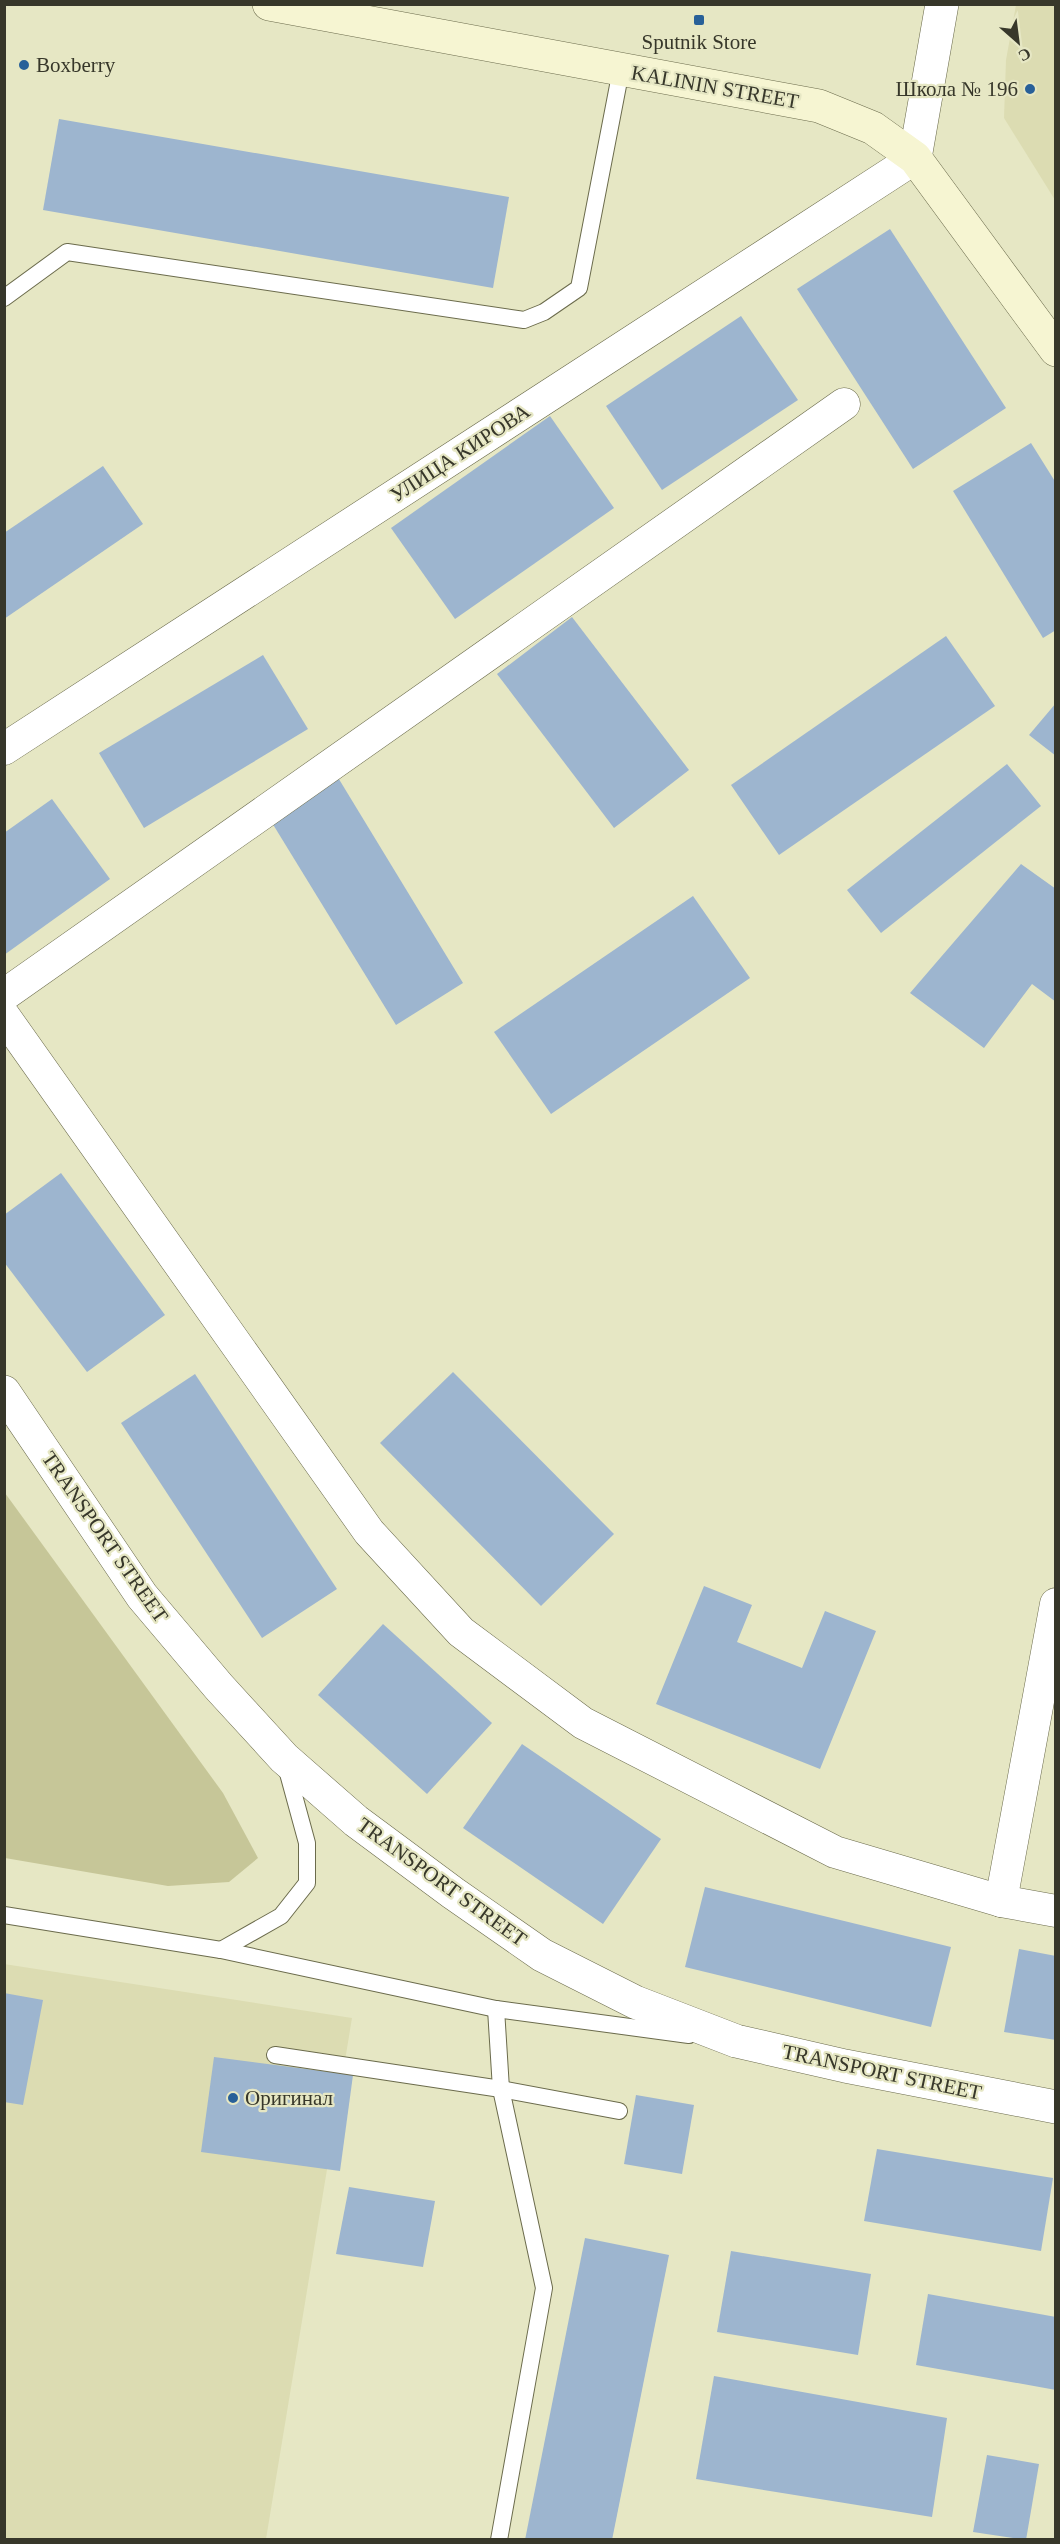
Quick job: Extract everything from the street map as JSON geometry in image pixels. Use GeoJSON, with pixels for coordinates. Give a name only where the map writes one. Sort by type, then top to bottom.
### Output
{"type":"FeatureCollection","features":[{"type":"Feature","properties":{"kind":"main road","name":"KALININ STREET"},"geometry":{"type":"LineString","coordinates":[[269,4],[819,106],[873,128],[915,158],[1056,350]]}},
{"type":"Feature","properties":{"kind":"street"},"geometry":{"type":"LineString","coordinates":[[915,158],[942,4]]}},
{"type":"Feature","properties":{"kind":"street","name":"УЛИЦА КИРОВА"},"geometry":{"type":"LineString","coordinates":[[4,749],[915,158]]}},
{"type":"Feature","properties":{"kind":"street"},"geometry":{"type":"LineString","coordinates":[[4,995],[844,404]]}},
{"type":"Feature","properties":{"kind":"street"},"geometry":{"type":"LineString","coordinates":[[4,1016],[369,1532],[461,1632],[583,1723],[835,1852],[1000,1901],[1056,1911]]}},
{"type":"Feature","properties":{"kind":"street","name":"TRANSPORT STREET"},"geometry":{"type":"LineString","coordinates":[[4,1392],[142,1596],[219,1687],[284,1758],[356,1821],[542,1955],[635,2002],[736,2041],[845,2066],[1056,2107]]}},
{"type":"Feature","properties":{"kind":"street"},"geometry":{"type":"LineString","coordinates":[[1000,1901],[1056,1604]]}},
{"type":"Feature","properties":{"kind":"lane"},"geometry":{"type":"LineString","coordinates":[[4,298],[67,252],[524,320],[544,312],[579,288],[621,70]]}},
{"type":"Feature","properties":{"kind":"lane"},"geometry":{"type":"LineString","coordinates":[[221,1950],[281,1916],[307,1883],[307,1843],[284,1758]]}},
{"type":"Feature","properties":{"kind":"lane"},"geometry":{"type":"LineString","coordinates":[[4,1916],[221,1950],[496,2009],[736,2041]]}},
{"type":"Feature","properties":{"kind":"lane"},"geometry":{"type":"LineString","coordinates":[[496,2009],[501,2090],[543,2288],[499,2540]]}},
{"type":"Feature","properties":{"kind":"lane"},"geometry":{"type":"LineString","coordinates":[[275,2055],[619,2111]]}},
{"type":"Feature","properties":{"kind":"shaded area","name":"Школа № 196"},"geometry":{"type":"Polygon","coordinates":[[[1016,5],[1055,5],[1055,200],[1004,118],[1006,60],[1016,5]]]}},
{"type":"Feature","properties":{"kind":"shaded area"},"geometry":{"type":"Polygon","coordinates":[[[5,1493],[223,1793],[258,1858],[229,1882],[168,1886],[5,1858],[5,1493]]]}},
{"type":"Feature","properties":{"kind":"shaded area"},"geometry":{"type":"Polygon","coordinates":[[[4,1964],[352,2018],[266,2539],[5,2539],[4,1964]]]}},
{"type":"Feature","properties":{"kind":"building"},"geometry":{"type":"Polygon","coordinates":[[[59,119],[509,197],[493,288],[43,210],[59,119]]]}},
{"type":"Feature","properties":{"kind":"building"},"geometry":{"type":"Polygon","coordinates":[[[890,229],[1006,408],[913,469],[797,289],[890,229]]]}},
{"type":"Feature","properties":{"kind":"building"},"geometry":{"type":"Polygon","coordinates":[[[741,316],[798,400],[662,490],[606,406],[741,316]]]}},
{"type":"Feature","properties":{"kind":"building"},"geometry":{"type":"Polygon","coordinates":[[[550,416],[614,508],[455,619],[391,528],[550,416]]]}},
{"type":"Feature","properties":{"kind":"building"},"geometry":{"type":"Polygon","coordinates":[[[1031,443],[1056,483],[1056,630],[1043,638],[953,491],[1031,443]]]}},
{"type":"Feature","properties":{"kind":"building"},"geometry":{"type":"Polygon","coordinates":[[[103,466],[143,524],[4,619],[4,533],[103,466]]]}},
{"type":"Feature","properties":{"kind":"building"},"geometry":{"type":"Polygon","coordinates":[[[572,617],[689,770],[614,828],[497,674],[572,617]]]}},
{"type":"Feature","properties":{"kind":"building"},"geometry":{"type":"Polygon","coordinates":[[[946,636],[995,706],[779,855],[731,785],[946,636]]]}},
{"type":"Feature","properties":{"kind":"building"},"geometry":{"type":"Polygon","coordinates":[[[263,655],[308,729],[144,828],[99,753],[263,655]]]}},
{"type":"Feature","properties":{"kind":"building"},"geometry":{"type":"Polygon","coordinates":[[[1056,703],[1056,756],[1029,735],[1056,703]]]}},
{"type":"Feature","properties":{"kind":"building"},"geometry":{"type":"Polygon","coordinates":[[[1007,764],[1041,806],[881,933],[847,890],[1007,764]]]}},
{"type":"Feature","properties":{"kind":"building"},"geometry":{"type":"Polygon","coordinates":[[[334,771],[463,983],[396,1025],[266,813],[334,771]]]}},
{"type":"Feature","properties":{"kind":"building"},"geometry":{"type":"Polygon","coordinates":[[[52,799],[110,879],[4,955],[4,833],[52,799]]]}},
{"type":"Feature","properties":{"kind":"building"},"geometry":{"type":"Polygon","coordinates":[[[1021,864],[1056,889],[1056,1002],[1032,984],[984,1048],[910,993],[1021,864]]]}},
{"type":"Feature","properties":{"kind":"building"},"geometry":{"type":"Polygon","coordinates":[[[693,896],[750,978],[551,1114],[494,1032],[693,896]]]}},
{"type":"Feature","properties":{"kind":"building"},"geometry":{"type":"Polygon","coordinates":[[[61,1173],[165,1315],[87,1372],[4,1262],[4,1215],[61,1173]]]}},
{"type":"Feature","properties":{"kind":"building"},"geometry":{"type":"Polygon","coordinates":[[[453,1372],[614,1534],[541,1606],[380,1443],[453,1372]]]}},
{"type":"Feature","properties":{"kind":"building"},"geometry":{"type":"Polygon","coordinates":[[[195,1374],[337,1589],[262,1638],[121,1423],[195,1374]]]}},
{"type":"Feature","properties":{"kind":"building"},"geometry":{"type":"Polygon","coordinates":[[[704,1586],[752,1605],[737,1642],[802,1668],[825,1611],[876,1631],[820,1769],[656,1704],[704,1586]]]}},
{"type":"Feature","properties":{"kind":"building"},"geometry":{"type":"Polygon","coordinates":[[[383,1624],[492,1723],[427,1794],[318,1695],[383,1624]]]}},
{"type":"Feature","properties":{"kind":"building"},"geometry":{"type":"Polygon","coordinates":[[[522,1744],[661,1839],[603,1924],[463,1828],[522,1744]]]}},
{"type":"Feature","properties":{"kind":"building"},"geometry":{"type":"Polygon","coordinates":[[[705,1887],[951,1947],[931,2027],[685,1967],[705,1887]]]}},
{"type":"Feature","properties":{"kind":"building"},"geometry":{"type":"Polygon","coordinates":[[[1019,1949],[1056,1956],[1056,2040],[1004,2032],[1019,1949]]]}},
{"type":"Feature","properties":{"kind":"building"},"geometry":{"type":"Polygon","coordinates":[[[4,1993],[43,2000],[23,2105],[4,2102],[4,1993]]]}},
{"type":"Feature","properties":{"kind":"building"},"geometry":{"type":"Polygon","coordinates":[[[214,2057],[353,2075],[340,2171],[201,2152],[214,2057]]]}},
{"type":"Feature","properties":{"kind":"building"},"geometry":{"type":"Polygon","coordinates":[[[636,2095],[694,2105],[682,2174],[624,2164],[636,2095]]]}},
{"type":"Feature","properties":{"kind":"building"},"geometry":{"type":"Polygon","coordinates":[[[877,2149],[1053,2178],[1041,2251],[864,2221],[877,2149]]]}},
{"type":"Feature","properties":{"kind":"building"},"geometry":{"type":"Polygon","coordinates":[[[349,2187],[435,2201],[423,2267],[336,2254],[349,2187]]]}},
{"type":"Feature","properties":{"kind":"building"},"geometry":{"type":"Polygon","coordinates":[[[585,2238],[669,2255],[612,2540],[525,2540],[585,2238]]]}},
{"type":"Feature","properties":{"kind":"building"},"geometry":{"type":"Polygon","coordinates":[[[731,2251],[871,2274],[858,2355],[717,2332],[731,2251]]]}},
{"type":"Feature","properties":{"kind":"building"},"geometry":{"type":"Polygon","coordinates":[[[928,2294],[1056,2317],[1056,2390],[916,2365],[928,2294]]]}},
{"type":"Feature","properties":{"kind":"building"},"geometry":{"type":"Polygon","coordinates":[[[714,2376],[947,2418],[932,2517],[696,2479],[714,2376]]]}},
{"type":"Feature","properties":{"kind":"building"},"geometry":{"type":"Polygon","coordinates":[[[987,2455],[1039,2464],[1026,2540],[973,2532],[987,2455]]]}},
{"type":"Feature","properties":{"kind":"place","name":"Sputnik Store"},"geometry":{"type":"Point","coordinates":[699,20]}},
{"type":"Feature","properties":{"kind":"place","name":"Boxberry"},"geometry":{"type":"Point","coordinates":[24,65]}},
{"type":"Feature","properties":{"kind":"place","name":"Школа № 196"},"geometry":{"type":"Point","coordinates":[1030,89]}},
{"type":"Feature","properties":{"kind":"place","name":"Оригинал"},"geometry":{"type":"Point","coordinates":[233,2098]}}]}
